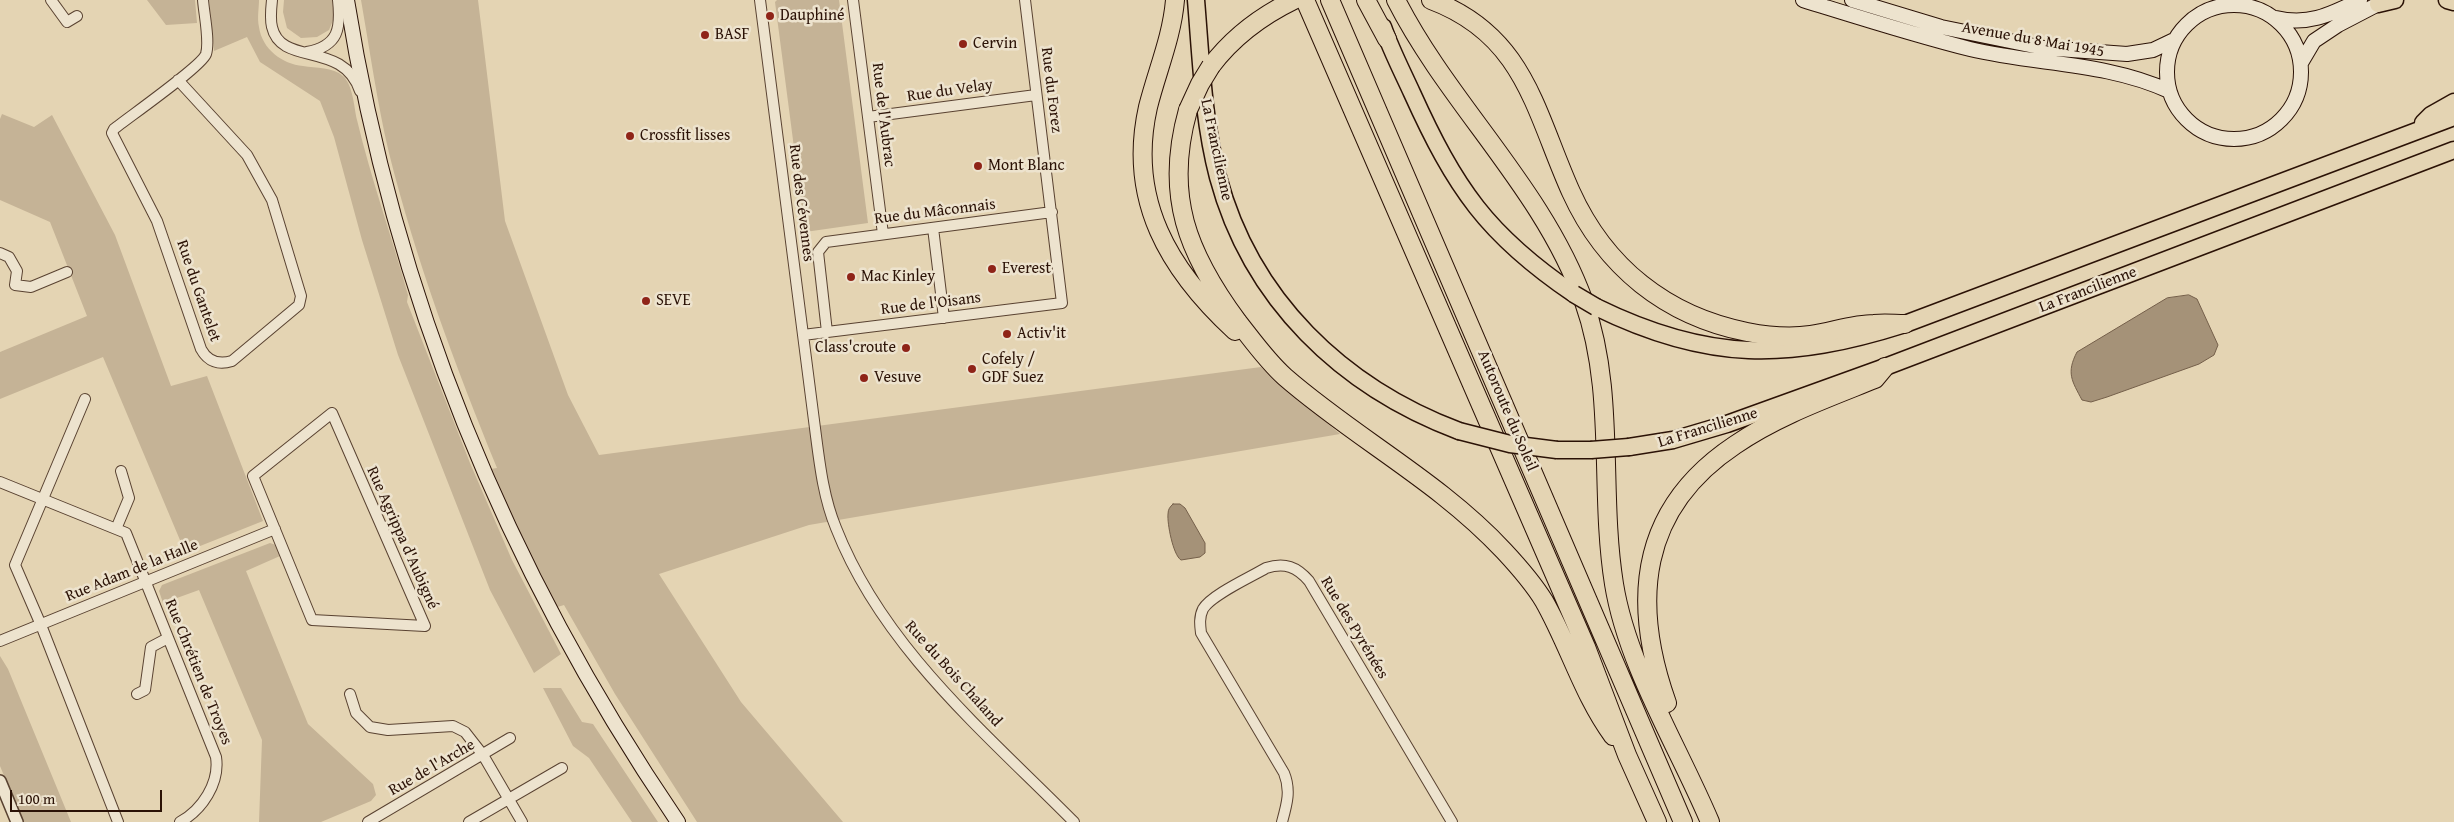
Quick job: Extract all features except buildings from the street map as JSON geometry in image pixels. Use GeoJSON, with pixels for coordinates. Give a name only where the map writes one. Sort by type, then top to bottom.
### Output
{"type":"FeatureCollection","features":[{"type":"Feature","properties":{"kind":"highway"},"geometry":{"type":"LineString","coordinates":[[1175,0],[1171,26],[1144,128],[1142,164],[1149,206],[1169,252],[1192,286],[1216,314],[1271,364],[1326,411],[1459,508],[1504,551],[1544,600],[1600,717],[1628,755]]}},
{"type":"Feature","properties":{"kind":"highway","name":"La Francilienne"},"geometry":{"type":"LineString","coordinates":[[1196,0],[1208,123],[1218,175],[1234,224],[1263,278],[1300,327],[1344,369],[1383,395],[1459,431],[1510,444],[1557,450],[1629,447],[1673,440],[1720,426],[1884,367],[2454,150]]}},
{"type":"Feature","properties":{"kind":"highway"},"geometry":{"type":"LineString","coordinates":[[1271,364],[1215,289],[1203,270],[1189,238],[1180,203],[1178,172],[1180,138],[1188,110],[1211,66],[1240,35],[1277,9],[1294,0]]}},
{"type":"Feature","properties":{"kind":"highway","name":"Autoroute du Soleil"},"geometry":{"type":"LineString","coordinates":[[1305,0],[1586,647],[1628,755],[1657,822]]}},
{"type":"Feature","properties":{"kind":"highway","name":"Autoroute du Soleil"},"geometry":{"type":"LineString","coordinates":[[1330,0],[1684,822]]}},
{"type":"Feature","properties":{"kind":"highway"},"geometry":{"type":"LineString","coordinates":[[1366,0],[1387,39]]}},
{"type":"Feature","properties":{"kind":"highway","name":"La Francilienne"},"geometry":{"type":"LineString","coordinates":[[1373,0],[1387,39],[1432,136],[1471,203],[1497,233],[1524,258],[1574,294],[1596,307],[1640,327],[1676,339],[1714,347],[1753,351],[1792,350],[1830,345],[1905,324],[2454,117]]}},
{"type":"Feature","properties":{"kind":"highway"},"geometry":{"type":"LineString","coordinates":[[1396,0],[1425,52],[1537,206],[1558,241],[1577,282],[1589,320],[1600,369],[1604,412],[1609,534],[1619,604],[1638,660],[1710,822]]}},
{"type":"Feature","properties":{"kind":"highway"},"geometry":{"type":"LineString","coordinates":[[1432,0],[1474,23],[1515,64],[1534,99],[1571,191],[1588,225],[1600,243],[1623,270],[1651,293],[1693,316],[1732,329],[1759,334],[1810,335],[1873,324],[1905,324]]}},
{"type":"Feature","properties":{"kind":"highway"},"geometry":{"type":"LineString","coordinates":[[2382,2],[2395,0]]}},
{"type":"Feature","properties":{"kind":"highway"},"geometry":{"type":"LineString","coordinates":[[2447,0],[2454,2]]}},
{"type":"Feature","properties":{"kind":"highway"},"geometry":{"type":"LineString","coordinates":[[2412,133],[2431,116],[2454,102]]}},
{"type":"Feature","properties":{"kind":"highway"},"geometry":{"type":"LineString","coordinates":[[1703,805],[1663,692],[1650,638],[1646,612],[1647,584],[1659,537],[1682,494],[1700,473],[1721,455],[1752,434],[1788,416],[1875,379],[1884,367]]}},
{"type":"Feature","properties":{"kind":"main road"},"geometry":{"type":"LineString","coordinates":[[346,0],[366,109],[410,276],[455,406],[483,474],[528,570],[578,664],[638,763],[678,822]]}},
{"type":"Feature","properties":{"kind":"main road","name":"Avenue du 8 Mai 1945"},"geometry":{"type":"LineString","coordinates":[[1803,0],[1970,49],[2116,72],[2148,81],[2169,91]]}},
{"type":"Feature","properties":{"kind":"main road","name":"Avenue du 8 Mai 1945"},"geometry":{"type":"LineString","coordinates":[[1852,0],[1941,27],[2044,48],[2127,54],[2153,50],[2174,40]]}},
{"type":"Feature","properties":{"kind":"main road","name":"Avenue du 8 Mai 1945"},"geometry":{"type":"LineString","coordinates":[[2274,18],[2294,22],[2317,19],[2360,0]]}},
{"type":"Feature","properties":{"kind":"main road","name":"Avenue du 8 Mai 1945"},"geometry":{"type":"LineString","coordinates":[[2301,63],[2314,41],[2338,25],[2382,2]]}},
{"type":"Feature","properties":{"kind":"main road","name":"Avenue du 8 Mai 1945"},"geometry":{"type":"LineString","coordinates":[[2227,5],[2246,5],[2264,11],[2287,30],[2296,46],[2301,63],[2301,81],[2291,107],[2273,127],[2257,135],[2239,139],[2221,138],[2204,132],[2189,122],[2177,108],[2169,91],[2166,74],[2168,56],[2174,40],[2192,18],[2209,9],[2227,5]]}},
{"type":"Feature","properties":{"kind":"street"},"geometry":{"type":"LineString","coordinates":[[52,0],[68,22],[77,16]]}},
{"type":"Feature","properties":{"kind":"street","name":"Rue du Gantelet"},"geometry":{"type":"LineString","coordinates":[[178,80],[247,155],[272,200],[301,296],[299,305],[232,361],[224,363],[207,358],[201,349],[157,221],[112,133],[178,80],[203,61],[207,51],[202,0]]}},
{"type":"Feature","properties":{"kind":"street"},"geometry":{"type":"LineString","coordinates":[[272,0],[272,28],[276,37],[291,50],[304,52],[339,64],[349,70],[358,85],[366,109]]}},
{"type":"Feature","properties":{"kind":"street"},"geometry":{"type":"LineString","coordinates":[[304,52],[320,49],[334,37],[341,22],[338,0]]}},
{"type":"Feature","properties":{"kind":"street","name":"Rue des Cévennes"},"geometry":{"type":"LineString","coordinates":[[760,0],[812,409]]}},
{"type":"Feature","properties":{"kind":"street","name":"Rue de l'Aubrac"},"geometry":{"type":"LineString","coordinates":[[853,0],[882,234]]}},
{"type":"Feature","properties":{"kind":"street","name":"Rue du Forez"},"geometry":{"type":"LineString","coordinates":[[1025,0],[1062,303]]}},
{"type":"Feature","properties":{"kind":"street","name":"Rue du Velay"},"geometry":{"type":"LineString","coordinates":[[868,117],[1036,95]]}},
{"type":"Feature","properties":{"kind":"street","name":"Rue du Mâconnais"},"geometry":{"type":"LineString","coordinates":[[822,245],[832,241],[1052,212]]}},
{"type":"Feature","properties":{"kind":"street"},"geometry":{"type":"LineString","coordinates":[[933,228],[944,318]]}},
{"type":"Feature","properties":{"kind":"street","name":"Rue des Cévennes"},"geometry":{"type":"LineString","coordinates":[[822,245],[818,252],[818,262],[827,332]]}},
{"type":"Feature","properties":{"kind":"street"},"geometry":{"type":"LineString","coordinates":[[0,253],[9,257],[17,271],[15,285],[31,287],[67,272]]}},
{"type":"Feature","properties":{"kind":"street","name":"Rue de l'Oisans"},"geometry":{"type":"LineString","coordinates":[[803,335],[1062,303]]}},
{"type":"Feature","properties":{"kind":"street"},"geometry":{"type":"LineString","coordinates":[[85,400],[15,565],[41,625],[118,822]]}},
{"type":"Feature","properties":{"kind":"street","name":"Rue du Bois Chaland"},"geometry":{"type":"LineString","coordinates":[[812,409],[823,482],[835,527],[856,573],[877,610],[922,667],[1074,822]]}},
{"type":"Feature","properties":{"kind":"street","name":"Rue Agrippa d'Aubigné"},"geometry":{"type":"LineString","coordinates":[[332,413],[425,626],[312,620],[275,529],[253,476],[332,413]]}},
{"type":"Feature","properties":{"kind":"street"},"geometry":{"type":"LineString","coordinates":[[0,482],[116,529],[129,498],[121,471]]}},
{"type":"Feature","properties":{"kind":"street","name":"Rue Chrétien de Troyes"},"geometry":{"type":"LineString","coordinates":[[116,529],[126,533],[218,765],[213,784],[205,800],[194,814],[180,822]]}},
{"type":"Feature","properties":{"kind":"street","name":"Rue Adam de la Halle"},"geometry":{"type":"LineString","coordinates":[[0,641],[275,529]]}},
{"type":"Feature","properties":{"kind":"street","name":"Rue des Pyrénées"},"geometry":{"type":"LineString","coordinates":[[1282,822],[1289,794],[1288,783],[1284,773],[1201,633],[1200,619],[1204,608],[1213,600],[1266,568],[1275,565],[1291,566],[1303,574],[1309,582],[1452,822]]}},
{"type":"Feature","properties":{"kind":"street"},"geometry":{"type":"LineString","coordinates":[[137,694],[146,690],[151,647],[168,638]]}},
{"type":"Feature","properties":{"kind":"street"},"geometry":{"type":"LineString","coordinates":[[350,694],[356,713],[370,726],[388,730],[453,726],[470,737],[483,755],[522,822]]}},
{"type":"Feature","properties":{"kind":"street","name":"Rue de l'Arche"},"geometry":{"type":"LineString","coordinates":[[368,822],[510,738]]}},
{"type":"Feature","properties":{"kind":"street"},"geometry":{"type":"LineString","coordinates":[[469,822],[562,768]]}},
{"type":"Feature","properties":{"kind":"street"},"geometry":{"type":"LineString","coordinates":[[0,781],[17,822]]}},
{"type":"Feature","properties":{"kind":"shaded area"},"geometry":{"type":"Polygon","coordinates":[[[147,0],[195,0],[197,23],[166,25],[147,0]]]}},
{"type":"Feature","properties":{"kind":"shaded area"},"geometry":{"type":"Polygon","coordinates":[[[209,0],[259,0],[258,20],[261,35],[274,54],[295,65],[324,68],[339,73],[349,85],[369,164],[408,295],[407,302],[470,463],[512,560],[561,654],[534,673],[490,590],[398,355],[362,240],[334,137],[320,101],[260,62],[247,37],[214,51],[209,0]]]}},
{"type":"Feature","properties":{"kind":"shaded area"},"geometry":{"type":"Polygon","coordinates":[[[284,0],[332,0],[334,18],[329,30],[317,37],[301,38],[287,28],[283,12],[284,0]]]}},
{"type":"Feature","properties":{"kind":"shaded area"},"geometry":{"type":"Polygon","coordinates":[[[361,0],[478,0],[505,221],[568,395],[599,455],[1261,367],[1340,434],[809,525],[659,574],[741,702],[843,822],[697,822],[615,694],[564,605],[551,609],[484,470],[497,468],[437,312],[411,233],[389,153],[361,0]]]}},
{"type":"Feature","properties":{"kind":"shaded area"},"geometry":{"type":"Polygon","coordinates":[[[777,0],[839,0],[868,223],[805,232],[775,2],[777,0]]]}},
{"type":"Feature","properties":{"kind":"shaded area"},"geometry":{"type":"Polygon","coordinates":[[[2,114],[34,127],[52,115],[115,235],[171,386],[207,376],[263,521],[185,552],[103,357],[0,399],[0,352],[87,316],[50,222],[0,200],[0,119],[2,114]]]}},
{"type":"Feature","properties":{"kind":"shaded area"},"geometry":{"type":"Polygon","coordinates":[[[2189,295],[2197,299],[2218,345],[2214,355],[2199,364],[2107,397],[2091,402],[2082,400],[2075,387],[2071,371],[2077,352],[2167,298],[2189,295]]]}},
{"type":"Feature","properties":{"kind":"shaded area"},"geometry":{"type":"Polygon","coordinates":[[[1173,504],[1180,504],[1185,508],[1205,543],[1205,553],[1200,557],[1181,560],[1175,552],[1168,518],[1169,509],[1173,504]]]}},
{"type":"Feature","properties":{"kind":"shaded area"},"geometry":{"type":"Polygon","coordinates":[[[270,543],[276,545],[280,556],[246,571],[308,724],[373,784],[376,795],[371,801],[321,822],[259,822],[262,740],[199,590],[163,603],[159,591],[162,585],[270,543]]]}},
{"type":"Feature","properties":{"kind":"shaded area"},"geometry":{"type":"Polygon","coordinates":[[[0,656],[8,669],[71,822],[23,822],[0,766],[0,656]]]}},
{"type":"Feature","properties":{"kind":"shaded area"},"geometry":{"type":"Polygon","coordinates":[[[543,688],[561,688],[582,722],[593,724],[658,822],[632,822],[589,758],[573,746],[543,688]]]}},
{"type":"Feature","properties":{"kind":"place","name":"Dauphiné"},"geometry":{"type":"Point","coordinates":[770,16]}},
{"type":"Feature","properties":{"kind":"place","name":"BASF"},"geometry":{"type":"Point","coordinates":[705,35]}},
{"type":"Feature","properties":{"kind":"place","name":"Cervin"},"geometry":{"type":"Point","coordinates":[963,44]}},
{"type":"Feature","properties":{"kind":"place","name":"Crossfit lisses"},"geometry":{"type":"Point","coordinates":[630,136]}},
{"type":"Feature","properties":{"kind":"place","name":"Mont Blanc"},"geometry":{"type":"Point","coordinates":[978,166]}},
{"type":"Feature","properties":{"kind":"place","name":"Everest"},"geometry":{"type":"Point","coordinates":[992,269]}},
{"type":"Feature","properties":{"kind":"place","name":"Mac Kinley"},"geometry":{"type":"Point","coordinates":[851,277]}},
{"type":"Feature","properties":{"kind":"place","name":"SEVE"},"geometry":{"type":"Point","coordinates":[646,301]}},
{"type":"Feature","properties":{"kind":"place","name":"Activ'it"},"geometry":{"type":"Point","coordinates":[1007,334]}},
{"type":"Feature","properties":{"kind":"place","name":"Class'croute"},"geometry":{"type":"Point","coordinates":[906,348]}},
{"type":"Feature","properties":{"kind":"place","name":"Cofely / GDF Suez"},"geometry":{"type":"Point","coordinates":[972,369]}},
{"type":"Feature","properties":{"kind":"place","name":"Vesuve"},"geometry":{"type":"Point","coordinates":[864,378]}}]}
